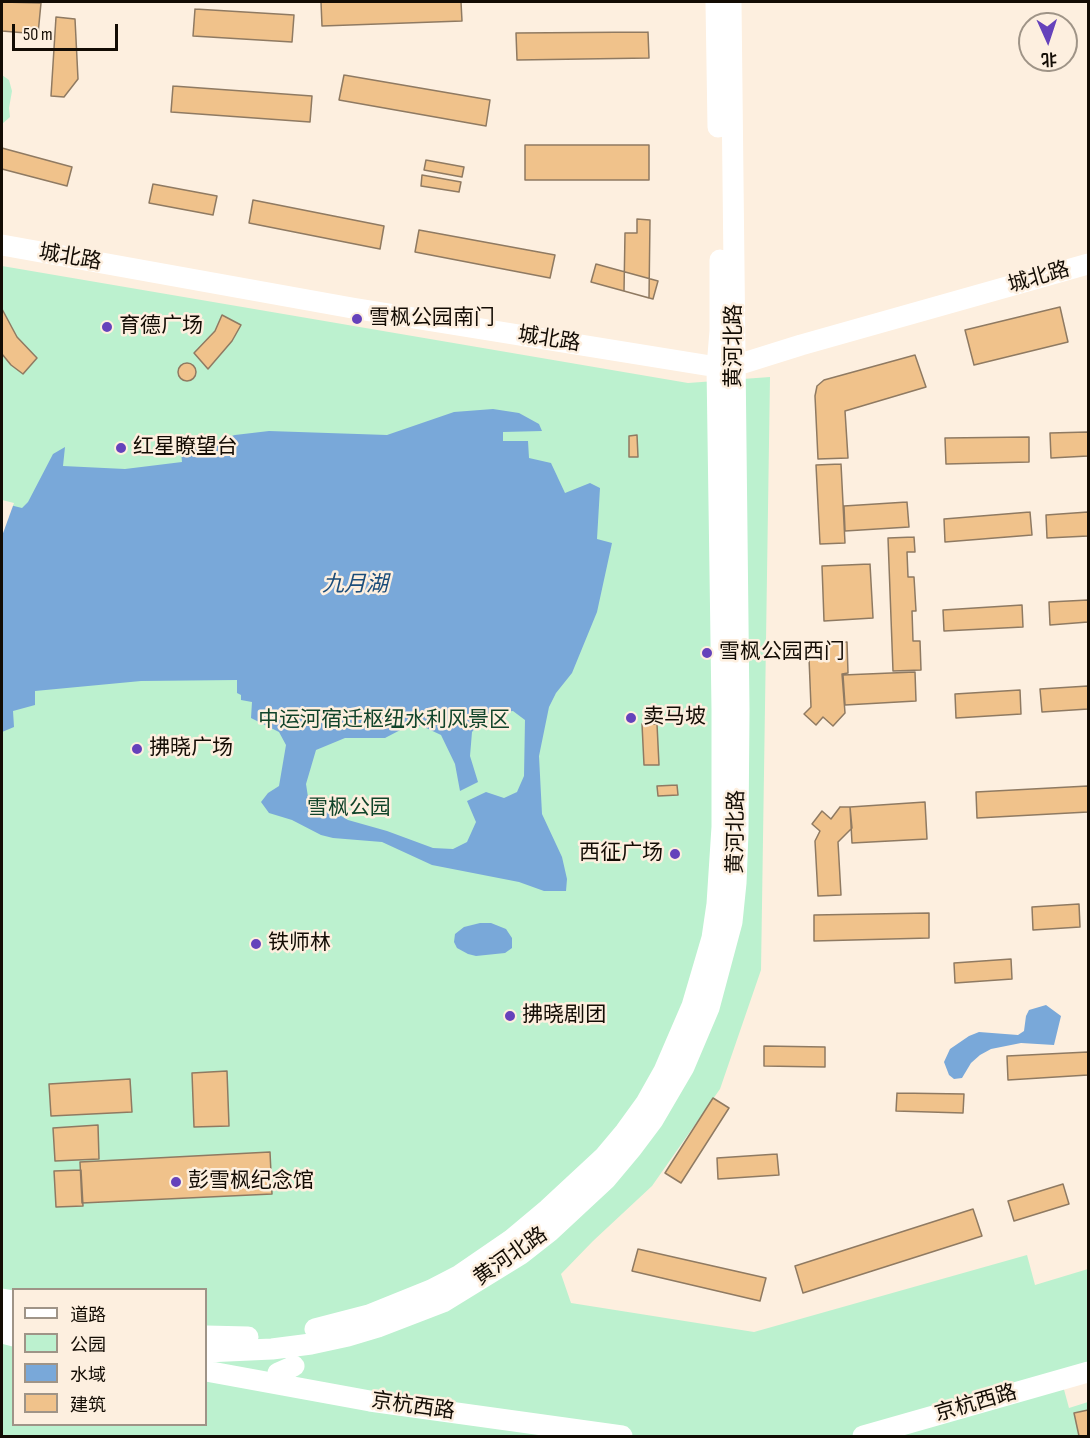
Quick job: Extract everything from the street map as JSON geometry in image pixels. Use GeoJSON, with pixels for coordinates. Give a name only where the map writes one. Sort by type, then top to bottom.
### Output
{"type":"FeatureCollection","features":[{"type":"Feature","properties":{"kind":"main road","name":"黄河北路"},"geometry":{"type":"LineString","coordinates":[[207,1352],[272,1349],[348,1336],[387,1324],[443,1302],[521,1254],[549,1232],[606,1179],[653,1120],[684,1067],[709,1008],[732,922],[736,883],[739,710],[725,367],[720,331],[716,2]]}},
{"type":"Feature","properties":{"kind":"main road","name":"黄河北路"},"geometry":{"type":"LineString","coordinates":[[207,1336],[258,1336],[304,1331],[339,1323],[401,1304],[460,1275],[511,1240],[568,1192],[604,1157],[646,1103],[679,1038],[712,938],[719,888],[722,817],[725,367],[735,326],[732,2]]}},
{"type":"Feature","properties":{"kind":"main road","name":"城北路"},"geometry":{"type":"LineString","coordinates":[[2,245],[352,308],[725,367],[1089,264]]}},
{"type":"Feature","properties":{"kind":"main road"},"geometry":{"type":"LineString","coordinates":[[284,1385],[278,1378],[278,1373],[294,1366]]}},
{"type":"Feature","properties":{"kind":"main road","name":"京杭西路"},"geometry":{"type":"LineString","coordinates":[[207,1371],[370,1401],[622,1437]]}},
{"type":"Feature","properties":{"kind":"main road","name":"京杭西路"},"geometry":{"type":"LineString","coordinates":[[863,1437],[1089,1372]]}},
{"type":"Feature","properties":{"kind":"green space"},"geometry":{"type":"Polygon","coordinates":[[[2,75],[9,80],[12,91],[10,117],[2,124],[2,75]]]}},
{"type":"Feature","properties":{"kind":"green space","name":"雪枫公园"},"geometry":{"type":"Polygon","coordinates":[[[2,266],[688,383],[770,377],[761,970],[720,1089],[652,1186],[561,1274],[571,1303],[754,1332],[1027,1255],[1035,1285],[1088,1269],[1088,1362],[1059,1371],[1069,1408],[1088,1402],[1088,1436],[2,1436],[2,266]]]}},
{"type":"Feature","properties":{"kind":"water","name":"九月湖"},"geometry":{"type":"Polygon","coordinates":[[[493,409],[519,413],[539,424],[542,431],[503,432],[503,441],[528,441],[529,458],[551,463],[565,493],[590,483],[600,488],[597,539],[612,543],[597,612],[572,673],[556,693],[549,707],[539,756],[542,814],[562,857],[567,879],[566,891],[544,891],[519,882],[432,865],[382,842],[321,835],[292,820],[269,813],[261,802],[268,793],[279,786],[286,745],[279,732],[251,718],[252,702],[241,700],[241,695],[237,693],[237,680],[141,681],[35,691],[35,705],[13,711],[14,727],[2,732],[2,503],[22,508],[28,502],[53,454],[65,447],[63,466],[125,469],[182,462],[181,451],[235,435],[269,431],[387,435],[454,412],[493,409]],[[513,711],[486,714],[472,732],[470,756],[478,782],[460,791],[455,764],[441,735],[422,726],[408,726],[385,738],[345,738],[316,750],[306,784],[308,797],[348,820],[433,848],[453,849],[467,842],[476,822],[467,801],[486,792],[504,798],[517,792],[524,776],[525,720],[513,711]]]}},
{"type":"Feature","properties":{"kind":"water"},"geometry":{"type":"Polygon","coordinates":[[[491,923],[506,929],[512,938],[512,948],[505,953],[476,956],[457,948],[454,942],[455,934],[464,927],[491,923]]]}},
{"type":"Feature","properties":{"kind":"water"},"geometry":{"type":"Polygon","coordinates":[[[1046,1005],[1061,1016],[1054,1045],[1021,1043],[991,1049],[971,1063],[962,1078],[954,1079],[949,1075],[944,1062],[950,1049],[979,1032],[1018,1035],[1024,1031],[1029,1010],[1046,1005]]]}},
{"type":"Feature","properties":{"kind":"pier"},"geometry":{"type":"Polygon","coordinates":[[[2,500],[14,503],[2,536],[2,500]]]}},
{"type":"Feature","properties":{"kind":"building"},"geometry":{"type":"Polygon","coordinates":[[[2,2],[41,3],[38,34],[2,31],[2,2]]]}},
{"type":"Feature","properties":{"kind":"building"},"geometry":{"type":"Polygon","coordinates":[[[321,2],[461,2],[462,21],[322,26],[321,2]]]}},
{"type":"Feature","properties":{"kind":"building"},"geometry":{"type":"Polygon","coordinates":[[[195,9],[294,15],[292,42],[193,36],[195,9]]]}},
{"type":"Feature","properties":{"kind":"building"},"geometry":{"type":"Polygon","coordinates":[[[56,17],[75,19],[78,79],[64,97],[51,96],[56,17]]]}},
{"type":"Feature","properties":{"kind":"building"},"geometry":{"type":"Polygon","coordinates":[[[648,32],[649,58],[517,60],[516,33],[648,32]]]}},
{"type":"Feature","properties":{"kind":"building"},"geometry":{"type":"Polygon","coordinates":[[[344,75],[490,100],[486,126],[339,100],[344,75]]]}},
{"type":"Feature","properties":{"kind":"building"},"geometry":{"type":"Polygon","coordinates":[[[173,86],[312,96],[310,122],[171,112],[173,86]]]}},
{"type":"Feature","properties":{"kind":"building"},"geometry":{"type":"Polygon","coordinates":[[[525,145],[649,145],[649,180],[525,180],[525,145]]]}},
{"type":"Feature","properties":{"kind":"building"},"geometry":{"type":"Polygon","coordinates":[[[2,148],[72,167],[67,186],[2,169],[2,148]]]}},
{"type":"Feature","properties":{"kind":"building"},"geometry":{"type":"Polygon","coordinates":[[[426,160],[464,167],[462,177],[424,170],[426,160]]]}},
{"type":"Feature","properties":{"kind":"building"},"geometry":{"type":"Polygon","coordinates":[[[422,175],[461,182],[459,192],[421,186],[422,175]]]}},
{"type":"Feature","properties":{"kind":"building"},"geometry":{"type":"Polygon","coordinates":[[[153,184],[217,196],[213,215],[149,203],[153,184]]]}},
{"type":"Feature","properties":{"kind":"building"},"geometry":{"type":"Polygon","coordinates":[[[253,200],[384,226],[380,249],[249,223],[253,200]]]}},
{"type":"Feature","properties":{"kind":"building"},"geometry":{"type":"Polygon","coordinates":[[[637,219],[650,220],[649,298],[624,291],[625,233],[637,233],[637,219]]]}},
{"type":"Feature","properties":{"kind":"building"},"geometry":{"type":"Polygon","coordinates":[[[419,230],[555,255],[550,278],[415,252],[419,230]]]}},
{"type":"Feature","properties":{"kind":"building"},"geometry":{"type":"Polygon","coordinates":[[[596,264],[658,281],[653,299],[591,282],[596,264]]]}},
{"type":"Feature","properties":{"kind":"building"},"geometry":{"type":"Polygon","coordinates":[[[1060,307],[1068,342],[974,365],[965,330],[1060,307]]]}},
{"type":"Feature","properties":{"kind":"building"},"geometry":{"type":"Polygon","coordinates":[[[2,309],[17,337],[37,358],[23,374],[2,354],[2,309]]]}},
{"type":"Feature","properties":{"kind":"building"},"geometry":{"type":"Polygon","coordinates":[[[222,315],[241,325],[232,341],[208,369],[194,353],[215,331],[222,315]]]}},
{"type":"Feature","properties":{"kind":"building"},"geometry":{"type":"Polygon","coordinates":[[[915,355],[926,387],[845,411],[848,458],[818,459],[815,396],[817,386],[824,380],[915,355]]]}},
{"type":"Feature","properties":{"kind":"building"},"geometry":{"type":"Polygon","coordinates":[[[187,363],[193,366],[196,372],[193,378],[187,381],[181,378],[178,372],[181,366],[187,363]]]}},
{"type":"Feature","properties":{"kind":"building"},"geometry":{"type":"Polygon","coordinates":[[[1088,432],[1088,456],[1051,458],[1050,433],[1088,432]]]}},
{"type":"Feature","properties":{"kind":"building"},"geometry":{"type":"Polygon","coordinates":[[[637,435],[638,457],[629,457],[629,436],[637,435]]]}},
{"type":"Feature","properties":{"kind":"building"},"geometry":{"type":"Polygon","coordinates":[[[1029,437],[1029,462],[946,464],[945,438],[1029,437]]]}},
{"type":"Feature","properties":{"kind":"building"},"geometry":{"type":"Polygon","coordinates":[[[841,464],[845,543],[820,544],[816,465],[841,464]]]}},
{"type":"Feature","properties":{"kind":"building"},"geometry":{"type":"Polygon","coordinates":[[[907,502],[909,527],[845,531],[844,506],[907,502]]]}},
{"type":"Feature","properties":{"kind":"building"},"geometry":{"type":"Polygon","coordinates":[[[1030,512],[1032,535],[945,542],[944,519],[1030,512]]]}},
{"type":"Feature","properties":{"kind":"building"},"geometry":{"type":"Polygon","coordinates":[[[1088,512],[1088,536],[1047,538],[1046,515],[1088,512]]]}},
{"type":"Feature","properties":{"kind":"building"},"geometry":{"type":"Polygon","coordinates":[[[914,537],[915,552],[907,552],[908,577],[914,577],[916,611],[912,611],[913,641],[920,641],[921,670],[893,671],[888,538],[914,537]]]}},
{"type":"Feature","properties":{"kind":"building"},"geometry":{"type":"Polygon","coordinates":[[[870,564],[873,618],[824,621],[822,566],[870,564]]]}},
{"type":"Feature","properties":{"kind":"building"},"geometry":{"type":"Polygon","coordinates":[[[1088,600],[1088,622],[1050,625],[1049,602],[1088,600]]]}},
{"type":"Feature","properties":{"kind":"building"},"geometry":{"type":"Polygon","coordinates":[[[1022,605],[1023,627],[944,631],[943,610],[1022,605]]]}},
{"type":"Feature","properties":{"kind":"building"},"geometry":{"type":"Polygon","coordinates":[[[847,642],[848,673],[842,674],[845,713],[833,726],[823,717],[816,725],[804,714],[811,707],[809,658],[821,657],[821,644],[847,642]]]}},
{"type":"Feature","properties":{"kind":"building"},"geometry":{"type":"Polygon","coordinates":[[[915,672],[916,701],[845,705],[843,675],[915,672]]]}},
{"type":"Feature","properties":{"kind":"building"},"geometry":{"type":"Polygon","coordinates":[[[1088,686],[1088,709],[1042,712],[1040,689],[1088,686]]]}},
{"type":"Feature","properties":{"kind":"building"},"geometry":{"type":"Polygon","coordinates":[[[1020,690],[1021,714],[956,718],[955,694],[1020,690]]]}},
{"type":"Feature","properties":{"kind":"building"},"geometry":{"type":"Polygon","coordinates":[[[642,724],[657,724],[659,765],[644,765],[642,724]]]}},
{"type":"Feature","properties":{"kind":"building"},"geometry":{"type":"Polygon","coordinates":[[[677,785],[678,795],[658,796],[657,786],[677,785]]]}},
{"type":"Feature","properties":{"kind":"building"},"geometry":{"type":"Polygon","coordinates":[[[1088,786],[1088,812],[977,818],[976,792],[1088,786]]]}},
{"type":"Feature","properties":{"kind":"building"},"geometry":{"type":"Polygon","coordinates":[[[925,802],[927,839],[852,843],[850,807],[925,802]]]}},
{"type":"Feature","properties":{"kind":"building"},"geometry":{"type":"Polygon","coordinates":[[[840,807],[850,807],[852,828],[838,842],[841,895],[818,896],[815,841],[820,831],[812,824],[822,811],[831,819],[840,807]]]}},
{"type":"Feature","properties":{"kind":"building"},"geometry":{"type":"Polygon","coordinates":[[[1079,904],[1080,927],[1033,930],[1032,907],[1079,904]]]}},
{"type":"Feature","properties":{"kind":"building"},"geometry":{"type":"Polygon","coordinates":[[[929,913],[929,938],[814,941],[814,915],[929,913]]]}},
{"type":"Feature","properties":{"kind":"building"},"geometry":{"type":"Polygon","coordinates":[[[1011,959],[1012,979],[955,983],[954,963],[1011,959]]]}},
{"type":"Feature","properties":{"kind":"building"},"geometry":{"type":"Polygon","coordinates":[[[764,1046],[825,1047],[825,1067],[764,1066],[764,1046]]]}},
{"type":"Feature","properties":{"kind":"building"},"geometry":{"type":"Polygon","coordinates":[[[1088,1052],[1088,1075],[1008,1080],[1007,1056],[1088,1052]]]}},
{"type":"Feature","properties":{"kind":"building"},"geometry":{"type":"Polygon","coordinates":[[[227,1071],[229,1126],[194,1127],[192,1073],[227,1071]]]}},
{"type":"Feature","properties":{"kind":"building"},"geometry":{"type":"Polygon","coordinates":[[[130,1079],[132,1112],[51,1116],[49,1084],[130,1079]]]}},
{"type":"Feature","properties":{"kind":"building"},"geometry":{"type":"Polygon","coordinates":[[[897,1093],[964,1094],[963,1113],[896,1111],[897,1093]]]}},
{"type":"Feature","properties":{"kind":"building"},"geometry":{"type":"Polygon","coordinates":[[[713,1098],[729,1108],[681,1183],[665,1173],[713,1098]]]}},
{"type":"Feature","properties":{"kind":"building"},"geometry":{"type":"Polygon","coordinates":[[[98,1125],[99,1159],[55,1161],[53,1128],[98,1125]]]}},
{"type":"Feature","properties":{"kind":"building","name":"彭雪枫纪念馆"},"geometry":{"type":"Polygon","coordinates":[[[270,1152],[272,1194],[82,1203],[80,1162],[270,1152]]]}},
{"type":"Feature","properties":{"kind":"building"},"geometry":{"type":"Polygon","coordinates":[[[777,1154],[779,1175],[718,1179],[717,1158],[777,1154]]]}},
{"type":"Feature","properties":{"kind":"building"},"geometry":{"type":"Polygon","coordinates":[[[81,1170],[83,1206],[56,1207],[54,1171],[81,1170]]]}},
{"type":"Feature","properties":{"kind":"building"},"geometry":{"type":"Polygon","coordinates":[[[1063,1184],[1069,1204],[1014,1221],[1008,1201],[1063,1184]]]}},
{"type":"Feature","properties":{"kind":"building"},"geometry":{"type":"Polygon","coordinates":[[[973,1209],[982,1236],[803,1293],[795,1266],[973,1209]]]}},
{"type":"Feature","properties":{"kind":"building"},"geometry":{"type":"Polygon","coordinates":[[[638,1249],[766,1278],[760,1301],[632,1271],[638,1249]]]}},
{"type":"Feature","properties":{"kind":"building"},"geometry":{"type":"Polygon","coordinates":[[[1088,1410],[1088,1436],[1079,1436],[1074,1413],[1088,1410]]]}},
{"type":"Feature","properties":{"kind":"place","name":"雪枫公园南门"},"geometry":{"type":"Point","coordinates":[357,319]}},
{"type":"Feature","properties":{"kind":"place","name":"育德广场"},"geometry":{"type":"Point","coordinates":[107,327]}},
{"type":"Feature","properties":{"kind":"place","name":"红星瞭望台"},"geometry":{"type":"Point","coordinates":[121,448]}},
{"type":"Feature","properties":{"kind":"place","name":"雪枫公园西门"},"geometry":{"type":"Point","coordinates":[707,653]}},
{"type":"Feature","properties":{"kind":"place","name":"卖马坡"},"geometry":{"type":"Point","coordinates":[631,718]}},
{"type":"Feature","properties":{"kind":"place","name":"拂晓广场"},"geometry":{"type":"Point","coordinates":[137,749]}},
{"type":"Feature","properties":{"kind":"place","name":"西征广场"},"geometry":{"type":"Point","coordinates":[675,854]}},
{"type":"Feature","properties":{"kind":"place","name":"铁师林"},"geometry":{"type":"Point","coordinates":[256,944]}},
{"type":"Feature","properties":{"kind":"place","name":"拂晓剧团"},"geometry":{"type":"Point","coordinates":[510,1016]}},
{"type":"Feature","properties":{"kind":"place","name":"彭雪枫纪念馆"},"geometry":{"type":"Point","coordinates":[176,1182]}},
{"type":"Feature","properties":{"kind":"park label","name":"中运河宿迁枢纽水利风景区"},"geometry":{"type":"Point","coordinates":[384,721]}}]}
